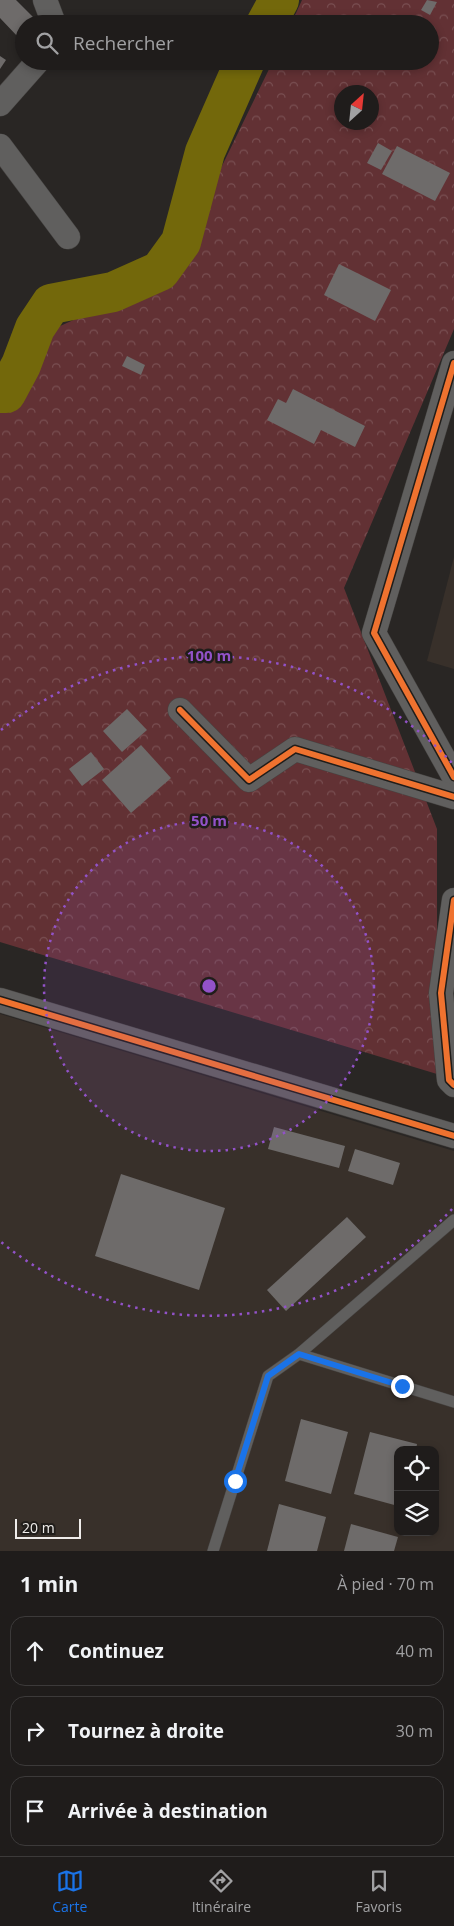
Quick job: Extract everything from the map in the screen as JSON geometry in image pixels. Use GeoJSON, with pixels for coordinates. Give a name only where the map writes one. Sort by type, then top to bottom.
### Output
{"type":"FeatureCollection","features":[{"type":"Feature","properties":{"kind":"street"},"geometry":{"type":"LineString","coordinates":[[0,104],[30,70]]}},
{"type":"Feature","properties":{"kind":"street"},"geometry":{"type":"LineString","coordinates":[[0,146],[68,236]]}},
{"type":"Feature","properties":{"kind":"street"},"geometry":{"type":"LineString","coordinates":[[454,363],[374,633],[454,776]]}},
{"type":"Feature","properties":{"kind":"street"},"geometry":{"type":"LineString","coordinates":[[180,710],[250,780],[295,749],[454,797]]}},
{"type":"Feature","properties":{"kind":"street"},"geometry":{"type":"LineString","coordinates":[[454,900],[441,993],[449,1080],[454,1085]]}},
{"type":"Feature","properties":{"kind":"street"},"geometry":{"type":"LineString","coordinates":[[0,1000],[454,1136]]}},
{"type":"Feature","properties":{"kind":"lane"},"geometry":{"type":"LineString","coordinates":[[213,1551],[268,1376],[299,1354],[454,1220]]}},
{"type":"Feature","properties":{"kind":"lane"},"geometry":{"type":"LineString","coordinates":[[299,1354],[454,1402]]}},
{"type":"Feature","properties":{"kind":"shaded area"},"geometry":{"type":"Polygon","coordinates":[[[454,557],[454,669],[427,661],[454,557]]]}},
{"type":"Feature","properties":{"kind":"shaded area"},"geometry":{"type":"Polygon","coordinates":[[[0,1014],[454,1151],[454,1551],[0,1551],[0,1014]]]}},
{"type":"Feature","properties":{"kind":"green space"},"geometry":{"type":"Polygon","coordinates":[[[302,0],[454,0],[454,329],[344,588],[437,829],[437,1074],[0,942],[0,371],[47,332],[168,277],[269,70],[439,70],[439,15],[295,15],[302,0]]]}},
{"type":"Feature","properties":{"kind":"building"},"geometry":{"type":"Polygon","coordinates":[[[0,0],[16,0],[31,15],[15,15],[15,34],[0,18],[0,0]]]}},
{"type":"Feature","properties":{"kind":"building"},"geometry":{"type":"Polygon","coordinates":[[[427,0],[437,2],[430,15],[421,10],[427,0]]]}},
{"type":"Feature","properties":{"kind":"building"},"geometry":{"type":"Polygon","coordinates":[[[0,56],[6,60],[0,69],[0,56]]]}},
{"type":"Feature","properties":{"kind":"building"},"geometry":{"type":"Polygon","coordinates":[[[378,143],[392,151],[381,170],[367,163],[378,143]]]}},
{"type":"Feature","properties":{"kind":"building"},"geometry":{"type":"Polygon","coordinates":[[[397,146],[450,173],[435,201],[382,174],[397,146]]]}},
{"type":"Feature","properties":{"kind":"building"},"geometry":{"type":"Polygon","coordinates":[[[339,264],[391,290],[375,321],[324,295],[339,264]]]}},
{"type":"Feature","properties":{"kind":"building"},"geometry":{"type":"Polygon","coordinates":[[[127,356],[145,365],[141,375],[122,366],[127,356]]]}},
{"type":"Feature","properties":{"kind":"building"},"geometry":{"type":"Polygon","coordinates":[[[293,389],[365,426],[355,447],[321,430],[314,444],[267,420],[278,399],[286,403],[293,389]]]}},
{"type":"Feature","properties":{"kind":"building"},"geometry":{"type":"Polygon","coordinates":[[[127,709],[147,730],[122,752],[103,731],[127,709]]]}},
{"type":"Feature","properties":{"kind":"building"},"geometry":{"type":"Polygon","coordinates":[[[141,745],[171,778],[131,813],[102,780],[141,745]]]}},
{"type":"Feature","properties":{"kind":"building"},"geometry":{"type":"Polygon","coordinates":[[[91,752],[104,769],[82,786],[69,769],[91,752]]]}},
{"type":"Feature","properties":{"kind":"building"},"geometry":{"type":"Polygon","coordinates":[[[274,1127],[345,1146],[339,1168],[268,1149],[274,1127]]]}},
{"type":"Feature","properties":{"kind":"building"},"geometry":{"type":"Polygon","coordinates":[[[355,1149],[400,1163],[393,1185],[348,1171],[355,1149]]]}},
{"type":"Feature","properties":{"kind":"building"},"geometry":{"type":"Polygon","coordinates":[[[121,1174],[225,1208],[199,1290],[95,1256],[121,1174]]]}},
{"type":"Feature","properties":{"kind":"building"},"geometry":{"type":"Polygon","coordinates":[[[347,1217],[366,1237],[286,1311],[267,1290],[347,1217]]]}},
{"type":"Feature","properties":{"kind":"building"},"geometry":{"type":"Polygon","coordinates":[[[301,1419],[348,1432],[331,1494],[285,1481],[301,1419]]]}},
{"type":"Feature","properties":{"kind":"building"},"geometry":{"type":"Polygon","coordinates":[[[370,1432],[417,1444],[417,1446],[394,1446],[394,1505],[354,1494],[370,1432]]]}},
{"type":"Feature","properties":{"kind":"building"},"geometry":{"type":"Polygon","coordinates":[[[279,1504],[326,1517],[317,1551],[267,1551],[279,1504]]]}},
{"type":"Feature","properties":{"kind":"building"},"geometry":{"type":"Polygon","coordinates":[[[351,1524],[398,1537],[394,1551],[344,1551],[351,1524]]]}},
{"type":"Feature","properties":{"kind":"waterway"},"geometry":{"type":"LineString","coordinates":[[271,15],[279,0]]}},
{"type":"Feature","properties":{"kind":"waterway"},"geometry":{"type":"LineString","coordinates":[[0,393],[6,393],[21,365],[35,328],[51,304],[113,292],[160,271],[181,242],[205,152],[241,70]]}},
{"type":"Feature","properties":{"kind":"cycle path"},"geometry":{"type":"LineString","coordinates":[[454,363],[374,633],[454,777]]}},
{"type":"Feature","properties":{"kind":"cycle path"},"geometry":{"type":"LineString","coordinates":[[180,710],[249,780],[295,749],[454,797]]}},
{"type":"Feature","properties":{"kind":"cycle path"},"geometry":{"type":"LineString","coordinates":[[454,900],[441,993],[449,1080],[454,1085]]}},
{"type":"Feature","properties":{"kind":"cycle path"},"geometry":{"type":"LineString","coordinates":[[0,1000],[454,1136]]}},
{"type":"Feature","properties":{"kind":"route"},"geometry":{"type":"LineString","coordinates":[[235,1481],[268,1376],[299,1354],[402,1386]]}}]}
